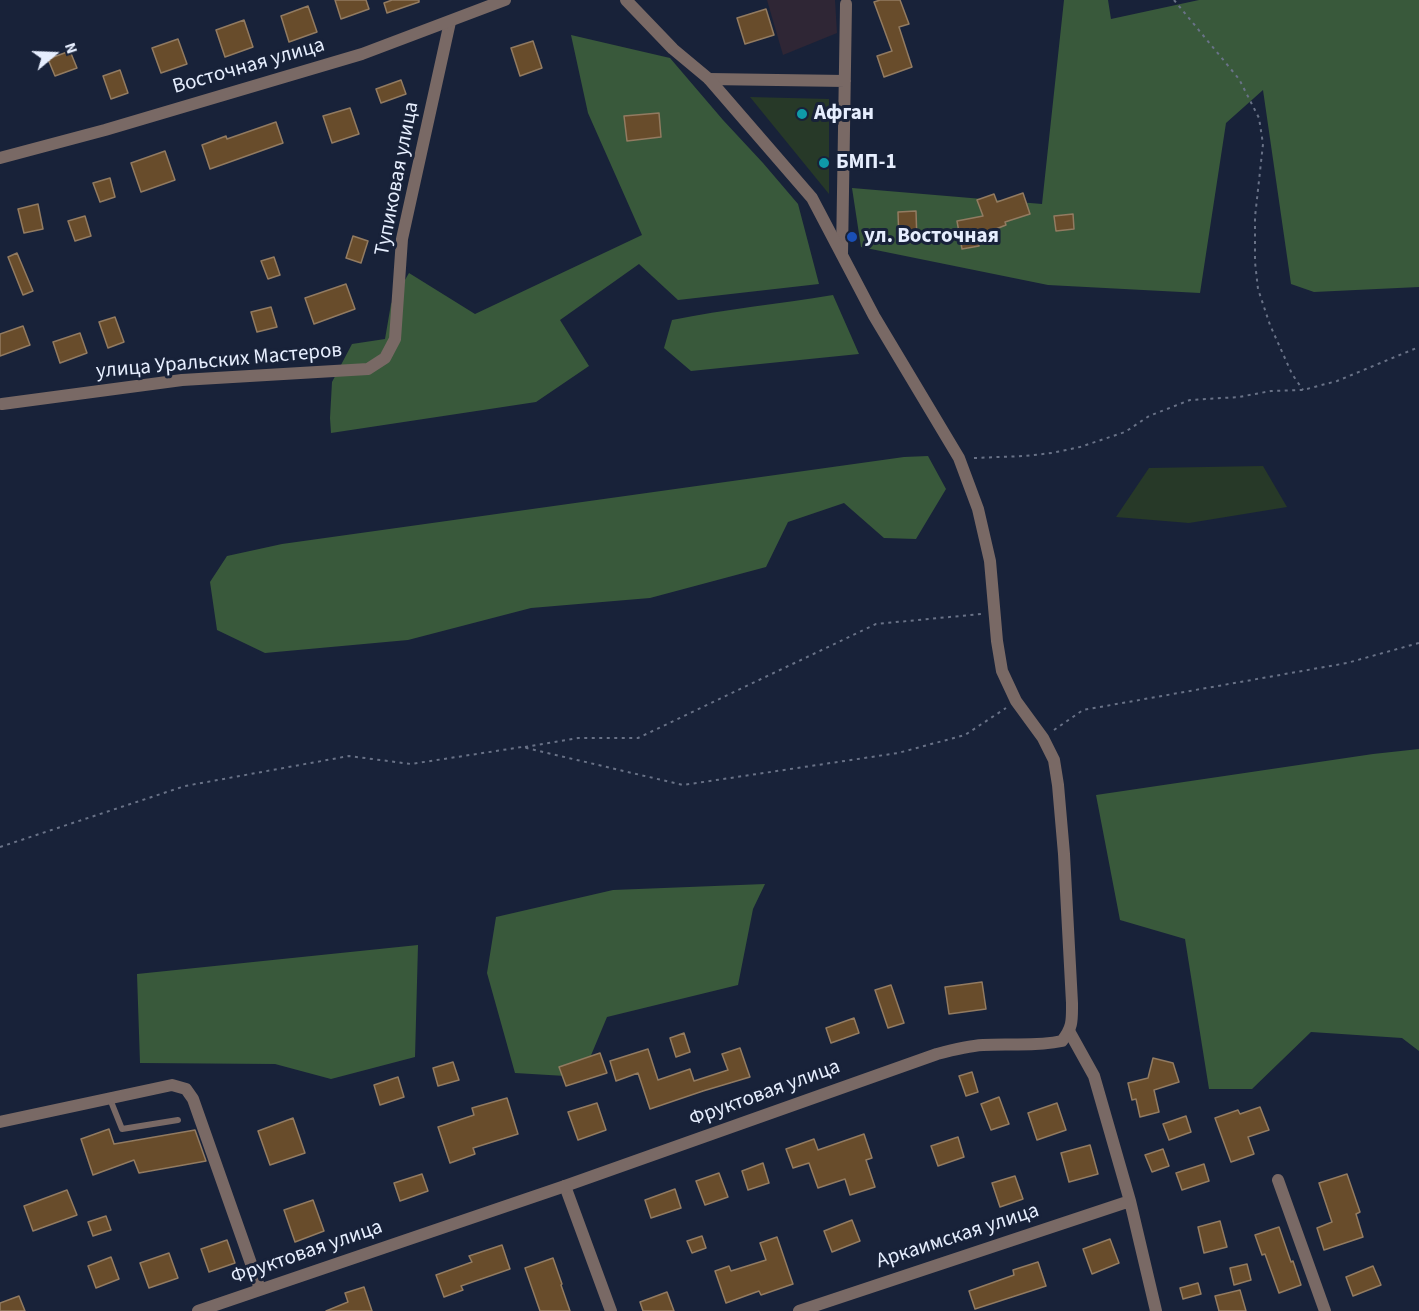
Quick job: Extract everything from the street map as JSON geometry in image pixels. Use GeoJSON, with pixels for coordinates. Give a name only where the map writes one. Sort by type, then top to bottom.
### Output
{"type":"FeatureCollection","features":[{"type":"Feature","properties":{"kind":"street","name":"Восточная улица"},"geometry":{"type":"LineString","coordinates":[[0,158],[105,130],[362,54],[505,0]]}},
{"type":"Feature","properties":{"kind":"street"},"geometry":{"type":"LineString","coordinates":[[626,0],[673,49],[709,80],[812,198],[874,316],[959,458],[978,509],[990,561],[1002,671],[1016,701],[1043,738],[1054,760],[1059,796],[1072,1003],[1072,1021],[1069,1031],[1094,1076],[1130,1201],[1156,1311]]}},
{"type":"Feature","properties":{"kind":"street"},"geometry":{"type":"LineString","coordinates":[[842,254],[846,4]]}},
{"type":"Feature","properties":{"kind":"street","name":"Тупиковая улица"},"geometry":{"type":"LineString","coordinates":[[368,369],[386,358],[395,339],[402,239],[450,21]]}},
{"type":"Feature","properties":{"kind":"street"},"geometry":{"type":"LineString","coordinates":[[709,80],[845,81]]}},
{"type":"Feature","properties":{"kind":"street","name":"улица Уральских Мастеров"},"geometry":{"type":"LineString","coordinates":[[1,404],[182,380],[368,369]]}},
{"type":"Feature","properties":{"kind":"street","name":"Фруктовая улица"},"geometry":{"type":"LineString","coordinates":[[198,1311],[215,1308],[260,1289],[565,1186],[937,1054],[982,1045],[1045,1045],[1062,1041],[1069,1031]]}},
{"type":"Feature","properties":{"kind":"street"},"geometry":{"type":"LineString","coordinates":[[0,1122],[172,1085],[186,1089],[193,1098],[260,1289]]}},
{"type":"Feature","properties":{"kind":"street"},"geometry":{"type":"LineString","coordinates":[[1278,1180],[1325,1311]]}},
{"type":"Feature","properties":{"kind":"street"},"geometry":{"type":"LineString","coordinates":[[565,1186],[611,1311]]}},
{"type":"Feature","properties":{"kind":"street","name":"Аркаимская улица"},"geometry":{"type":"LineString","coordinates":[[799,1311],[1130,1201]]}},
{"type":"Feature","properties":{"kind":"lane"},"geometry":{"type":"LineString","coordinates":[[110,1099],[122,1129],[178,1120]]}},
{"type":"Feature","properties":{"kind":"path"},"geometry":{"type":"LineString","coordinates":[[1173,0],[1239,80],[1259,118],[1263,144],[1255,217],[1255,262],[1258,289],[1270,325],[1292,374],[1303,390]]}},
{"type":"Feature","properties":{"kind":"path"},"geometry":{"type":"LineString","coordinates":[[959,458],[1025,456],[1080,447],[1125,432],[1149,416],[1190,400],[1239,397],[1271,391],[1303,390],[1336,381],[1419,349]]}},
{"type":"Feature","properties":{"kind":"path"},"geometry":{"type":"LineString","coordinates":[[0,847],[185,786],[349,756],[411,764],[578,738],[638,738],[876,624],[995,613]]}},
{"type":"Feature","properties":{"kind":"path"},"geometry":{"type":"LineString","coordinates":[[1043,738],[1083,710],[1347,663],[1419,643]]}},
{"type":"Feature","properties":{"kind":"path"},"geometry":{"type":"LineString","coordinates":[[522,747],[683,785],[898,753],[964,735],[1016,701]]}},
{"type":"Feature","properties":{"kind":"shaded area"},"geometry":{"type":"Polygon","coordinates":[[[767,0],[835,0],[837,33],[783,55],[767,0]]]}},
{"type":"Feature","properties":{"kind":"green space"},"geometry":{"type":"Polygon","coordinates":[[[1064,0],[1108,0],[1111,19],[1199,0],[1419,0],[1419,287],[1314,292],[1291,284],[1263,90],[1226,123],[1200,293],[1048,285],[861,247],[852,188],[1042,204],[1064,0]]]}},
{"type":"Feature","properties":{"kind":"green space"},"geometry":{"type":"Polygon","coordinates":[[[571,35],[670,58],[798,204],[819,284],[678,300],[639,264],[560,320],[589,366],[536,402],[331,433],[332,382],[352,344],[385,339],[391,304],[409,273],[475,314],[642,235],[588,113],[571,35]]]}},
{"type":"Feature","properties":{"kind":"green space"},"geometry":{"type":"Polygon","coordinates":[[[750,97],[829,99],[829,194],[750,97]]]}},
{"type":"Feature","properties":{"kind":"green space"},"geometry":{"type":"Polygon","coordinates":[[[833,295],[859,354],[691,371],[664,348],[672,320],[833,295]]]}},
{"type":"Feature","properties":{"kind":"green space"},"geometry":{"type":"Polygon","coordinates":[[[928,456],[946,489],[916,539],[884,538],[844,503],[788,522],[766,567],[650,598],[531,608],[408,640],[265,653],[217,630],[210,582],[227,556],[282,544],[904,457],[928,456]]]}},
{"type":"Feature","properties":{"kind":"green space"},"geometry":{"type":"Polygon","coordinates":[[[1263,466],[1287,507],[1189,523],[1116,517],[1149,468],[1263,466]]]}},
{"type":"Feature","properties":{"kind":"green space"},"geometry":{"type":"Polygon","coordinates":[[[1419,749],[1419,1051],[1402,1038],[1311,1032],[1252,1089],[1209,1089],[1185,939],[1120,920],[1096,795],[1419,749]]]}},
{"type":"Feature","properties":{"kind":"green space"},"geometry":{"type":"Polygon","coordinates":[[[765,884],[753,909],[738,985],[607,1017],[582,1077],[515,1073],[487,973],[496,917],[613,890],[765,884]]]}},
{"type":"Feature","properties":{"kind":"green space"},"geometry":{"type":"Polygon","coordinates":[[[418,945],[415,1057],[331,1079],[275,1064],[140,1063],[137,974],[418,945]]]}},
{"type":"Feature","properties":{"kind":"building"},"geometry":{"type":"Polygon","coordinates":[[[335,0],[366,0],[369,9],[341,19],[335,0]]]}},
{"type":"Feature","properties":{"kind":"building"},"geometry":{"type":"Polygon","coordinates":[[[392,0],[419,0],[419,2],[387,13],[384,3],[392,0]]]}},
{"type":"Feature","properties":{"kind":"building"},"geometry":{"type":"Polygon","coordinates":[[[900,0],[909,24],[899,27],[912,67],[884,77],[877,56],[892,51],[874,2],[900,0]]]}},
{"type":"Feature","properties":{"kind":"building"},"geometry":{"type":"Polygon","coordinates":[[[308,6],[317,32],[289,42],[281,16],[308,6]]]}},
{"type":"Feature","properties":{"kind":"building"},"geometry":{"type":"Polygon","coordinates":[[[766,9],[774,35],[745,44],[737,18],[766,9]]]}},
{"type":"Feature","properties":{"kind":"building"},"geometry":{"type":"Polygon","coordinates":[[[244,20],[253,47],[225,57],[216,30],[244,20]]]}},
{"type":"Feature","properties":{"kind":"building"},"geometry":{"type":"Polygon","coordinates":[[[178,39],[187,64],[161,73],[152,48],[178,39]]]}},
{"type":"Feature","properties":{"kind":"building"},"geometry":{"type":"Polygon","coordinates":[[[533,41],[542,68],[520,76],[511,48],[533,41]]]}},
{"type":"Feature","properties":{"kind":"building"},"geometry":{"type":"Polygon","coordinates":[[[70,51],[77,68],[55,76],[48,59],[70,51]]]}},
{"type":"Feature","properties":{"kind":"building"},"geometry":{"type":"Polygon","coordinates":[[[120,70],[128,93],[111,99],[103,76],[120,70]]]}},
{"type":"Feature","properties":{"kind":"building"},"geometry":{"type":"Polygon","coordinates":[[[401,80],[406,94],[381,103],[376,89],[401,80]]]}},
{"type":"Feature","properties":{"kind":"building"},"geometry":{"type":"Polygon","coordinates":[[[350,108],[359,134],[332,143],[323,116],[350,108]]]}},
{"type":"Feature","properties":{"kind":"building"},"geometry":{"type":"Polygon","coordinates":[[[659,113],[661,137],[627,141],[624,116],[659,113]]]}},
{"type":"Feature","properties":{"kind":"building"},"geometry":{"type":"Polygon","coordinates":[[[276,122],[283,143],[210,169],[202,145],[276,122]]]}},
{"type":"Feature","properties":{"kind":"building"},"geometry":{"type":"Polygon","coordinates":[[[165,151],[175,180],[141,192],[131,163],[165,151]]]}},
{"type":"Feature","properties":{"kind":"building"},"geometry":{"type":"Polygon","coordinates":[[[110,178],[115,197],[100,202],[93,183],[110,178]]]}},
{"type":"Feature","properties":{"kind":"building"},"geometry":{"type":"Polygon","coordinates":[[[1023,193],[1030,214],[1005,222],[1006,225],[978,236],[979,246],[962,249],[957,221],[983,216],[977,200],[994,194],[997,202],[1023,193]]]}},
{"type":"Feature","properties":{"kind":"building"},"geometry":{"type":"Polygon","coordinates":[[[38,204],[43,229],[24,233],[18,209],[38,204]]]}},
{"type":"Feature","properties":{"kind":"building"},"geometry":{"type":"Polygon","coordinates":[[[916,211],[917,242],[899,243],[898,212],[916,211]]]}},
{"type":"Feature","properties":{"kind":"building"},"geometry":{"type":"Polygon","coordinates":[[[1073,214],[1074,229],[1056,231],[1054,216],[1073,214]]]}},
{"type":"Feature","properties":{"kind":"building"},"geometry":{"type":"Polygon","coordinates":[[[85,216],[91,236],[75,241],[68,221],[85,216]]]}},
{"type":"Feature","properties":{"kind":"building"},"geometry":{"type":"Polygon","coordinates":[[[353,236],[368,241],[361,263],[346,258],[353,236]]]}},
{"type":"Feature","properties":{"kind":"building"},"geometry":{"type":"Polygon","coordinates":[[[17,253],[33,291],[23,295],[8,257],[17,253]]]}},
{"type":"Feature","properties":{"kind":"building"},"geometry":{"type":"Polygon","coordinates":[[[274,257],[280,275],[268,279],[261,261],[274,257]]]}},
{"type":"Feature","properties":{"kind":"building"},"geometry":{"type":"Polygon","coordinates":[[[346,284],[355,309],[314,324],[305,298],[346,284]]]}},
{"type":"Feature","properties":{"kind":"building"},"geometry":{"type":"Polygon","coordinates":[[[271,307],[277,327],[257,332],[251,312],[271,307]]]}},
{"type":"Feature","properties":{"kind":"building"},"geometry":{"type":"Polygon","coordinates":[[[115,317],[124,342],[108,348],[99,322],[115,317]]]}},
{"type":"Feature","properties":{"kind":"building"},"geometry":{"type":"Polygon","coordinates":[[[23,326],[30,345],[0,356],[0,334],[23,326]]]}},
{"type":"Feature","properties":{"kind":"building"},"geometry":{"type":"Polygon","coordinates":[[[80,333],[87,353],[60,363],[53,342],[80,333]]]}},
{"type":"Feature","properties":{"kind":"building"},"geometry":{"type":"Polygon","coordinates":[[[982,982],[986,1009],[949,1014],[945,987],[982,982]]]}},
{"type":"Feature","properties":{"kind":"building"},"geometry":{"type":"Polygon","coordinates":[[[891,985],[904,1023],[888,1028],[875,990],[891,985]]]}},
{"type":"Feature","properties":{"kind":"building"},"geometry":{"type":"Polygon","coordinates":[[[854,1018],[859,1033],[831,1043],[826,1028],[854,1018]]]}},
{"type":"Feature","properties":{"kind":"building"},"geometry":{"type":"Polygon","coordinates":[[[684,1033],[690,1052],[676,1057],[670,1038],[684,1033]]]}},
{"type":"Feature","properties":{"kind":"building"},"geometry":{"type":"Polygon","coordinates":[[[740,1048],[750,1077],[650,1109],[638,1073],[616,1081],[610,1061],[648,1049],[658,1080],[690,1069],[694,1081],[728,1070],[722,1054],[740,1048]]]}},
{"type":"Feature","properties":{"kind":"building"},"geometry":{"type":"Polygon","coordinates":[[[600,1053],[607,1073],[566,1086],[559,1067],[600,1053]]]}},
{"type":"Feature","properties":{"kind":"building"},"geometry":{"type":"Polygon","coordinates":[[[1153,1058],[1173,1063],[1179,1082],[1154,1090],[1159,1112],[1140,1117],[1136,1099],[1132,1100],[1128,1083],[1148,1078],[1153,1058]]]}},
{"type":"Feature","properties":{"kind":"building"},"geometry":{"type":"Polygon","coordinates":[[[453,1062],[459,1080],[438,1086],[433,1068],[453,1062]]]}},
{"type":"Feature","properties":{"kind":"building"},"geometry":{"type":"Polygon","coordinates":[[[972,1072],[978,1092],[966,1096],[959,1076],[972,1072]]]}},
{"type":"Feature","properties":{"kind":"building"},"geometry":{"type":"Polygon","coordinates":[[[398,1077],[404,1097],[380,1105],[374,1085],[398,1077]]]}},
{"type":"Feature","properties":{"kind":"building"},"geometry":{"type":"Polygon","coordinates":[[[999,1097],[1009,1124],[991,1130],[981,1104],[999,1097]]]}},
{"type":"Feature","properties":{"kind":"building"},"geometry":{"type":"Polygon","coordinates":[[[507,1098],[518,1134],[473,1148],[475,1154],[450,1163],[438,1127],[474,1115],[472,1108],[507,1098]]]}},
{"type":"Feature","properties":{"kind":"building"},"geometry":{"type":"Polygon","coordinates":[[[597,1103],[606,1130],[578,1140],[568,1112],[597,1103]]]}},
{"type":"Feature","properties":{"kind":"building"},"geometry":{"type":"Polygon","coordinates":[[[1057,1103],[1066,1130],[1037,1140],[1028,1113],[1057,1103]]]}},
{"type":"Feature","properties":{"kind":"building"},"geometry":{"type":"Polygon","coordinates":[[[1260,1107],[1269,1130],[1248,1137],[1254,1154],[1231,1162],[1215,1118],[1238,1110],[1240,1114],[1260,1107]]]}},
{"type":"Feature","properties":{"kind":"building"},"geometry":{"type":"Polygon","coordinates":[[[1186,1116],[1191,1132],[1169,1140],[1163,1124],[1186,1116]]]}},
{"type":"Feature","properties":{"kind":"building"},"geometry":{"type":"Polygon","coordinates":[[[293,1118],[305,1153],[270,1165],[258,1131],[293,1118]]]}},
{"type":"Feature","properties":{"kind":"building"},"geometry":{"type":"Polygon","coordinates":[[[109,1129],[114,1144],[195,1130],[206,1161],[139,1173],[134,1160],[93,1175],[81,1139],[109,1129]]]}},
{"type":"Feature","properties":{"kind":"building"},"geometry":{"type":"Polygon","coordinates":[[[864,1134],[872,1158],[866,1160],[875,1187],[850,1195],[845,1179],[818,1188],[809,1163],[793,1168],[786,1149],[814,1139],[818,1150],[864,1134]]]}},
{"type":"Feature","properties":{"kind":"building"},"geometry":{"type":"Polygon","coordinates":[[[958,1137],[964,1157],[938,1166],[931,1146],[958,1137]]]}},
{"type":"Feature","properties":{"kind":"building"},"geometry":{"type":"Polygon","coordinates":[[[1090,1145],[1098,1174],[1069,1182],[1061,1153],[1090,1145]]]}},
{"type":"Feature","properties":{"kind":"building"},"geometry":{"type":"Polygon","coordinates":[[[1163,1149],[1169,1166],[1152,1172],[1145,1155],[1163,1149]]]}},
{"type":"Feature","properties":{"kind":"building"},"geometry":{"type":"Polygon","coordinates":[[[763,1163],[769,1183],[748,1190],[742,1171],[763,1163]]]}},
{"type":"Feature","properties":{"kind":"building"},"geometry":{"type":"Polygon","coordinates":[[[1204,1164],[1209,1181],[1182,1190],[1176,1173],[1204,1164]]]}},
{"type":"Feature","properties":{"kind":"building"},"geometry":{"type":"Polygon","coordinates":[[[719,1173],[728,1197],[705,1205],[696,1181],[719,1173]]]}},
{"type":"Feature","properties":{"kind":"building"},"geometry":{"type":"Polygon","coordinates":[[[422,1174],[428,1191],[400,1201],[394,1183],[422,1174]]]}},
{"type":"Feature","properties":{"kind":"building"},"geometry":{"type":"Polygon","coordinates":[[[1347,1174],[1360,1212],[1356,1214],[1363,1237],[1324,1250],[1317,1228],[1332,1222],[1319,1183],[1347,1174]]]}},
{"type":"Feature","properties":{"kind":"building"},"geometry":{"type":"Polygon","coordinates":[[[1015,1176],[1023,1199],[1000,1207],[992,1183],[1015,1176]]]}},
{"type":"Feature","properties":{"kind":"building"},"geometry":{"type":"Polygon","coordinates":[[[675,1189],[681,1208],[651,1218],[645,1200],[675,1189]]]}},
{"type":"Feature","properties":{"kind":"building"},"geometry":{"type":"Polygon","coordinates":[[[67,1190],[77,1215],[33,1231],[24,1206],[67,1190]]]}},
{"type":"Feature","properties":{"kind":"building"},"geometry":{"type":"Polygon","coordinates":[[[313,1200],[324,1231],[295,1242],[284,1210],[313,1200]]]}},
{"type":"Feature","properties":{"kind":"building"},"geometry":{"type":"Polygon","coordinates":[[[106,1216],[111,1230],[93,1236],[88,1222],[106,1216]]]}},
{"type":"Feature","properties":{"kind":"building"},"geometry":{"type":"Polygon","coordinates":[[[852,1220],[860,1241],[832,1252],[824,1231],[852,1220]]]}},
{"type":"Feature","properties":{"kind":"building"},"geometry":{"type":"Polygon","coordinates":[[[1220,1221],[1227,1247],[1204,1253],[1198,1227],[1220,1221]]]}},
{"type":"Feature","properties":{"kind":"building"},"geometry":{"type":"Polygon","coordinates":[[[1279,1227],[1301,1285],[1279,1293],[1265,1254],[1262,1255],[1255,1235],[1279,1227]]]}},
{"type":"Feature","properties":{"kind":"building"},"geometry":{"type":"Polygon","coordinates":[[[702,1236],[706,1248],[692,1253],[687,1241],[702,1236]]]}},
{"type":"Feature","properties":{"kind":"building"},"geometry":{"type":"Polygon","coordinates":[[[777,1237],[793,1284],[761,1295],[759,1291],[726,1303],[715,1271],[729,1266],[731,1271],[766,1260],[760,1243],[777,1237]]]}},
{"type":"Feature","properties":{"kind":"building"},"geometry":{"type":"Polygon","coordinates":[[[1110,1239],[1119,1263],[1092,1274],[1083,1249],[1110,1239]]]}},
{"type":"Feature","properties":{"kind":"building"},"geometry":{"type":"Polygon","coordinates":[[[227,1240],[235,1263],[209,1272],[201,1249],[227,1240]]]}},
{"type":"Feature","properties":{"kind":"building"},"geometry":{"type":"Polygon","coordinates":[[[502,1245],[510,1269],[461,1286],[463,1290],[444,1297],[436,1275],[472,1262],[469,1256],[502,1245]]]}},
{"type":"Feature","properties":{"kind":"building"},"geometry":{"type":"Polygon","coordinates":[[[169,1253],[178,1278],[149,1288],[140,1263],[169,1253]]]}},
{"type":"Feature","properties":{"kind":"building"},"geometry":{"type":"Polygon","coordinates":[[[111,1257],[119,1279],[96,1288],[88,1266],[111,1257]]]}},
{"type":"Feature","properties":{"kind":"building"},"geometry":{"type":"Polygon","coordinates":[[[553,1258],[570,1311],[540,1311],[525,1268],[553,1258]]]}},
{"type":"Feature","properties":{"kind":"building"},"geometry":{"type":"Polygon","coordinates":[[[1038,1262],[1046,1286],[975,1309],[969,1291],[1014,1275],[1013,1270],[1038,1262]]]}},
{"type":"Feature","properties":{"kind":"building"},"geometry":{"type":"Polygon","coordinates":[[[1247,1264],[1251,1280],[1234,1285],[1230,1268],[1247,1264]]]}},
{"type":"Feature","properties":{"kind":"building"},"geometry":{"type":"Polygon","coordinates":[[[1373,1266],[1381,1285],[1353,1296],[1346,1277],[1373,1266]]]}},
{"type":"Feature","properties":{"kind":"building"},"geometry":{"type":"Polygon","coordinates":[[[1198,1283],[1201,1294],[1183,1299],[1180,1288],[1198,1283]]]}},
{"type":"Feature","properties":{"kind":"building"},"geometry":{"type":"Polygon","coordinates":[[[364,1287],[372,1311],[326,1311],[348,1302],[345,1293],[364,1287]]]}},
{"type":"Feature","properties":{"kind":"building"},"geometry":{"type":"Polygon","coordinates":[[[1240,1290],[1246,1311],[1219,1311],[1215,1296],[1240,1290]]]}},
{"type":"Feature","properties":{"kind":"building"},"geometry":{"type":"Polygon","coordinates":[[[667,1292],[674,1311],[643,1311],[640,1302],[667,1292]]]}},
{"type":"Feature","properties":{"kind":"building"},"geometry":{"type":"Polygon","coordinates":[[[19,1296],[25,1311],[0,1311],[0,1303],[19,1296]]]}},
{"type":"Feature","properties":{"kind":"place","name":"Афган"},"geometry":{"type":"Point","coordinates":[802,114]}},
{"type":"Feature","properties":{"kind":"place","name":"БМП-1"},"geometry":{"type":"Point","coordinates":[824,163]}},
{"type":"Feature","properties":{"kind":"place","name":"ул. Восточная"},"geometry":{"type":"Point","coordinates":[852,237]}}]}
